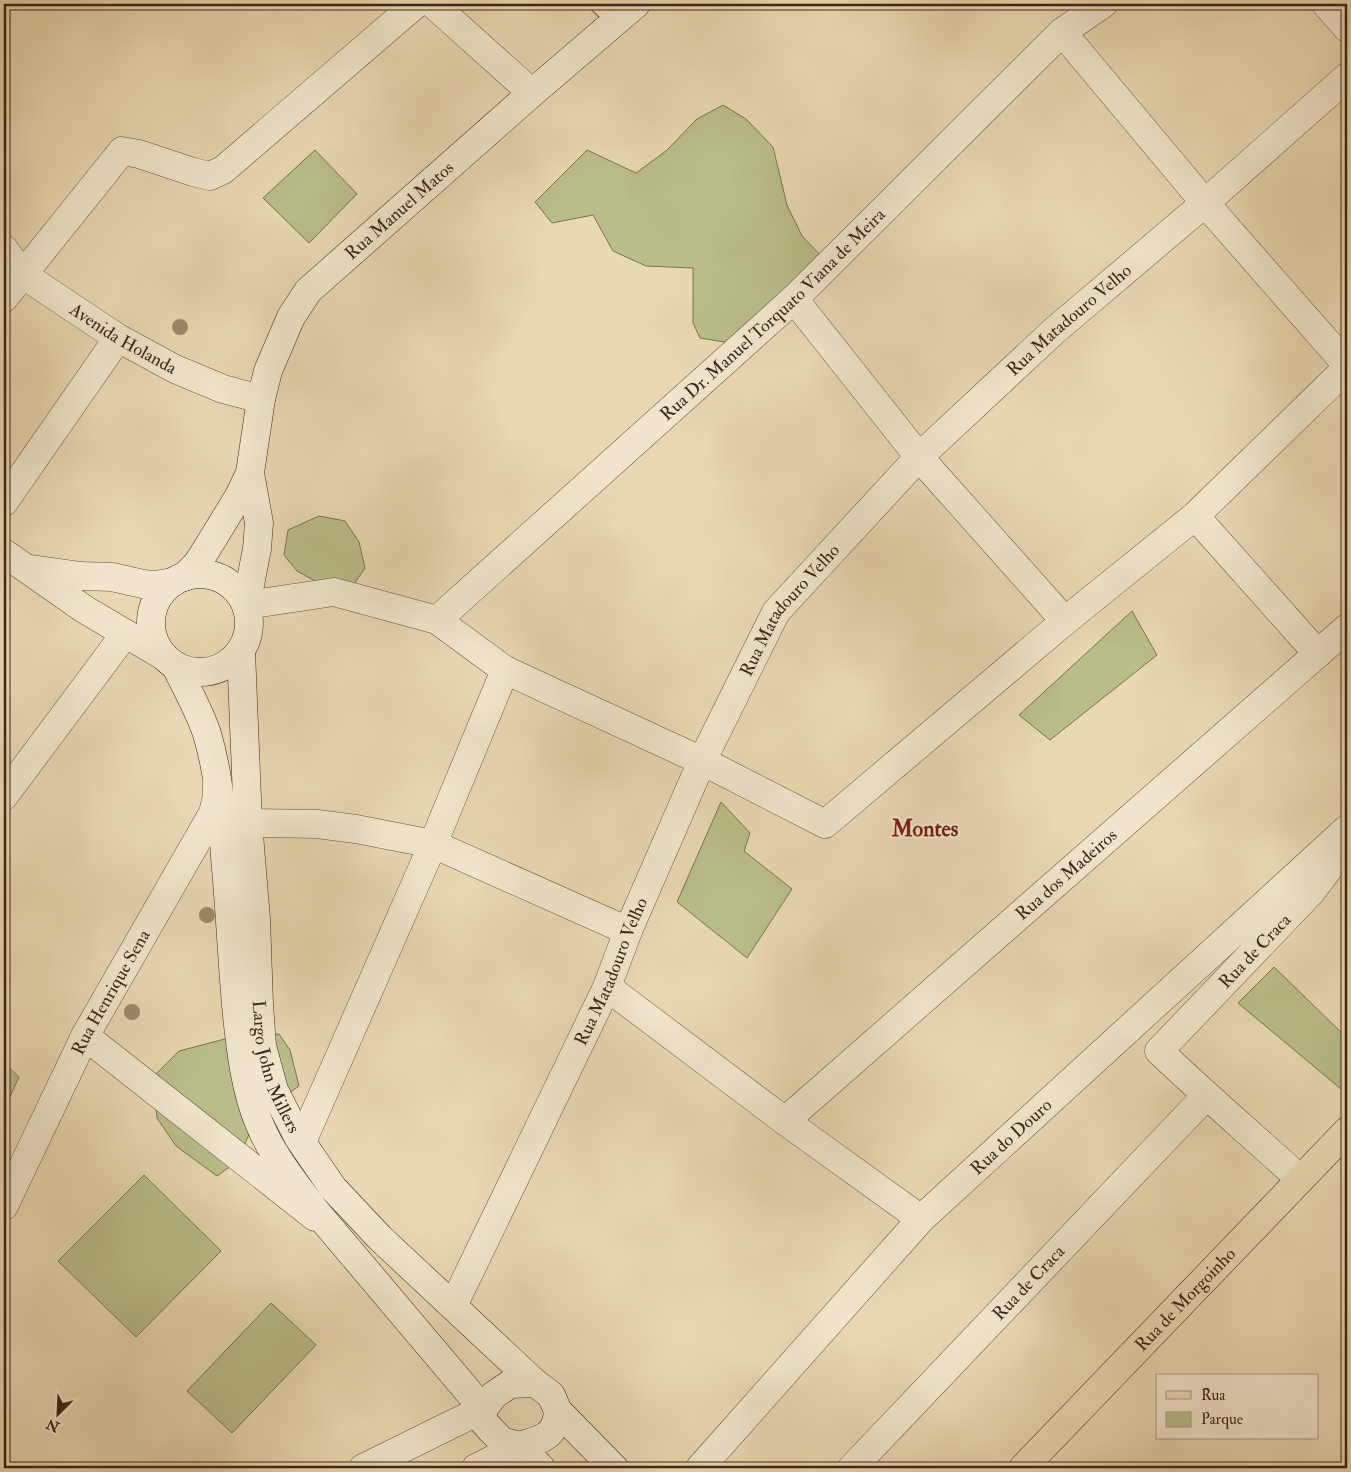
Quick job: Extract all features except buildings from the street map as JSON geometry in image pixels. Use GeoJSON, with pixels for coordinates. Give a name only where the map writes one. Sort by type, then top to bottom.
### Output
{"type":"FeatureCollection","features":[{"type":"Feature","properties":{"kind":"main road","name":"Rua de Morgoinho"},"geometry":{"type":"LineString","coordinates":[[1023,1468],[1347,1131]]}},
{"type":"Feature","properties":{"kind":"street"},"geometry":{"type":"LineString","coordinates":[[4,298],[122,151],[139,154],[210,176],[223,170],[416,4]]}},
{"type":"Feature","properties":{"kind":"street"},"geometry":{"type":"LineString","coordinates":[[432,4],[532,93]]}},
{"type":"Feature","properties":{"kind":"street","name":"Rua Manuel Matos"},"geometry":{"type":"LineString","coordinates":[[179,580],[197,564],[239,496],[250,473],[261,399],[268,371],[290,317],[308,290],[532,93],[606,13],[636,4]]}},
{"type":"Feature","properties":{"kind":"street","name":"Rua Dr. Manuel Torquato Viana de Meira"},"geometry":{"type":"LineString","coordinates":[[438,620],[794,299],[1062,32],[1103,4]]}},
{"type":"Feature","properties":{"kind":"street"},"geometry":{"type":"LineString","coordinates":[[1326,4],[1347,28]]}},
{"type":"Feature","properties":{"kind":"street"},"geometry":{"type":"LineString","coordinates":[[246,605],[334,592],[438,620],[505,670],[702,761],[825,824],[1065,621],[1196,516],[1347,366],[1205,203],[1062,32]]}},
{"type":"Feature","properties":{"kind":"street","name":"Rua Matadouro Velho"},"geometry":{"type":"LineString","coordinates":[[453,1306],[607,987],[628,931],[702,761],[776,612],[918,457],[1054,331],[1205,203],[1347,77]]}},
{"type":"Feature","properties":{"kind":"street","name":"Avenida Holanda"},"geometry":{"type":"LineString","coordinates":[[4,249],[22,274],[118,338],[175,369],[223,389],[261,399]]}},
{"type":"Feature","properties":{"kind":"street"},"geometry":{"type":"LineString","coordinates":[[794,299],[918,457],[1065,621]]}},
{"type":"Feature","properties":{"kind":"street"},"geometry":{"type":"LineString","coordinates":[[4,502],[118,338]]}},
{"type":"Feature","properties":{"kind":"street","name":"Rua Manuel Matos"},"geometry":{"type":"LineString","coordinates":[[246,605],[257,549],[259,523],[250,473]]}},
{"type":"Feature","properties":{"kind":"street"},"geometry":{"type":"LineString","coordinates":[[1196,516],[1318,654]]}},
{"type":"Feature","properties":{"kind":"street"},"geometry":{"type":"LineString","coordinates":[[14,561],[81,576],[112,577],[154,585],[196,574],[209,575],[231,585],[246,605],[249,616],[247,641],[233,661],[222,668],[198,672],[186,670],[84,609],[14,561]]}},
{"type":"Feature","properties":{"kind":"street"},"geometry":{"type":"LineString","coordinates":[[170,661],[158,647],[153,636],[153,612],[157,600],[164,590],[179,580]]}},
{"type":"Feature","properties":{"kind":"street","name":"Rua dos Madeiros"},"geometry":{"type":"LineString","coordinates":[[785,1121],[1347,628]]}},
{"type":"Feature","properties":{"kind":"street"},"geometry":{"type":"LineString","coordinates":[[4,796],[125,634]]}},
{"type":"Feature","properties":{"kind":"street","name":"Largo John Millers"},"geometry":{"type":"LineString","coordinates":[[241,652],[248,823],[256,919],[262,1046],[274,1090],[302,1142],[333,1188],[380,1238],[535,1383]]}},
{"type":"Feature","properties":{"kind":"street","name":"Largo John Millers"},"geometry":{"type":"LineString","coordinates":[[170,661],[206,732],[218,781],[238,1026],[243,1066],[259,1124],[270,1147],[314,1209],[483,1409]]}},
{"type":"Feature","properties":{"kind":"street"},"geometry":{"type":"LineString","coordinates":[[302,1142],[433,844],[505,670]]}},
{"type":"Feature","properties":{"kind":"street","name":"Rua Henrique Sena"},"geometry":{"type":"LineString","coordinates":[[4,1206],[85,1036],[213,813],[218,781]]}},
{"type":"Feature","properties":{"kind":"street"},"geometry":{"type":"LineString","coordinates":[[248,823],[317,824],[356,829],[433,844],[628,931]]}},
{"type":"Feature","properties":{"kind":"street","name":"Rua do Douro"},"geometry":{"type":"LineString","coordinates":[[700,1468],[921,1219],[1347,829]]}},
{"type":"Feature","properties":{"kind":"street","name":"Rua de Craca"},"geometry":{"type":"LineString","coordinates":[[1300,1179],[1229,1114],[1206,1096],[1160,1052],[1310,892],[1347,844]]}},
{"type":"Feature","properties":{"kind":"street"},"geometry":{"type":"LineString","coordinates":[[607,987],[785,1121],[921,1219]]}},
{"type":"Feature","properties":{"kind":"street"},"geometry":{"type":"LineString","coordinates":[[85,1036],[332,1230]]}},
{"type":"Feature","properties":{"kind":"street","name":"Rua de Craca"},"geometry":{"type":"LineString","coordinates":[[852,1468],[1206,1096]]}},
{"type":"Feature","properties":{"kind":"street"},"geometry":{"type":"LineString","coordinates":[[363,1468],[483,1409],[494,1395],[510,1384],[535,1383],[551,1395],[558,1410],[614,1468]]}},
{"type":"Feature","properties":{"kind":"street"},"geometry":{"type":"LineString","coordinates":[[483,1409],[483,1421],[491,1430],[502,1441],[520,1446],[541,1468]]}},
{"type":"Feature","properties":{"kind":"street"},"geometry":{"type":"LineString","coordinates":[[476,1468],[520,1446],[538,1440],[551,1432],[557,1422],[558,1410]]}},
{"type":"Feature","properties":{"kind":"green space"},"geometry":{"type":"Polygon","coordinates":[[[723,105],[746,119],[773,147],[787,205],[802,236],[826,261],[737,344],[700,338],[693,323],[693,268],[646,266],[613,251],[593,215],[552,223],[535,202],[587,150],[636,173],[666,151],[697,119],[723,105]]]}},
{"type":"Feature","properties":{"kind":"green space"},"geometry":{"type":"Polygon","coordinates":[[[315,150],[357,194],[309,243],[263,198],[315,150]]]}},
{"type":"Feature","properties":{"kind":"green space"},"geometry":{"type":"Polygon","coordinates":[[[319,516],[345,521],[359,542],[365,568],[352,587],[324,586],[297,571],[284,555],[288,530],[319,516]]]}},
{"type":"Feature","properties":{"kind":"green space"},"geometry":{"type":"Polygon","coordinates":[[[1132,611],[1157,655],[1050,740],[1019,715],[1132,611]]]}},
{"type":"Feature","properties":{"kind":"green space"},"geometry":{"type":"Polygon","coordinates":[[[721,802],[750,833],[744,851],[792,889],[747,958],[677,902],[721,802]]]}},
{"type":"Feature","properties":{"kind":"green space"},"geometry":{"type":"Polygon","coordinates":[[[1274,967],[1347,1038],[1347,1094],[1238,1003],[1274,967]]]}},
{"type":"Feature","properties":{"kind":"green space"},"geometry":{"type":"Polygon","coordinates":[[[279,1034],[290,1050],[299,1086],[256,1117],[238,1161],[217,1176],[176,1146],[157,1118],[153,1077],[179,1051],[236,1036],[279,1034]]]}},
{"type":"Feature","properties":{"kind":"green space"},"geometry":{"type":"Polygon","coordinates":[[[4,1063],[19,1077],[4,1110],[4,1063]]]}},
{"type":"Feature","properties":{"kind":"green space"},"geometry":{"type":"Polygon","coordinates":[[[144,1175],[221,1251],[136,1337],[58,1261],[144,1175]]]}},
{"type":"Feature","properties":{"kind":"green space"},"geometry":{"type":"Polygon","coordinates":[[[271,1303],[316,1345],[232,1433],[187,1391],[271,1303]]]}},
{"type":"Feature","properties":{"kind":"district","name":"Montes"},"geometry":{"type":"Point","coordinates":[925,828]}}]}
